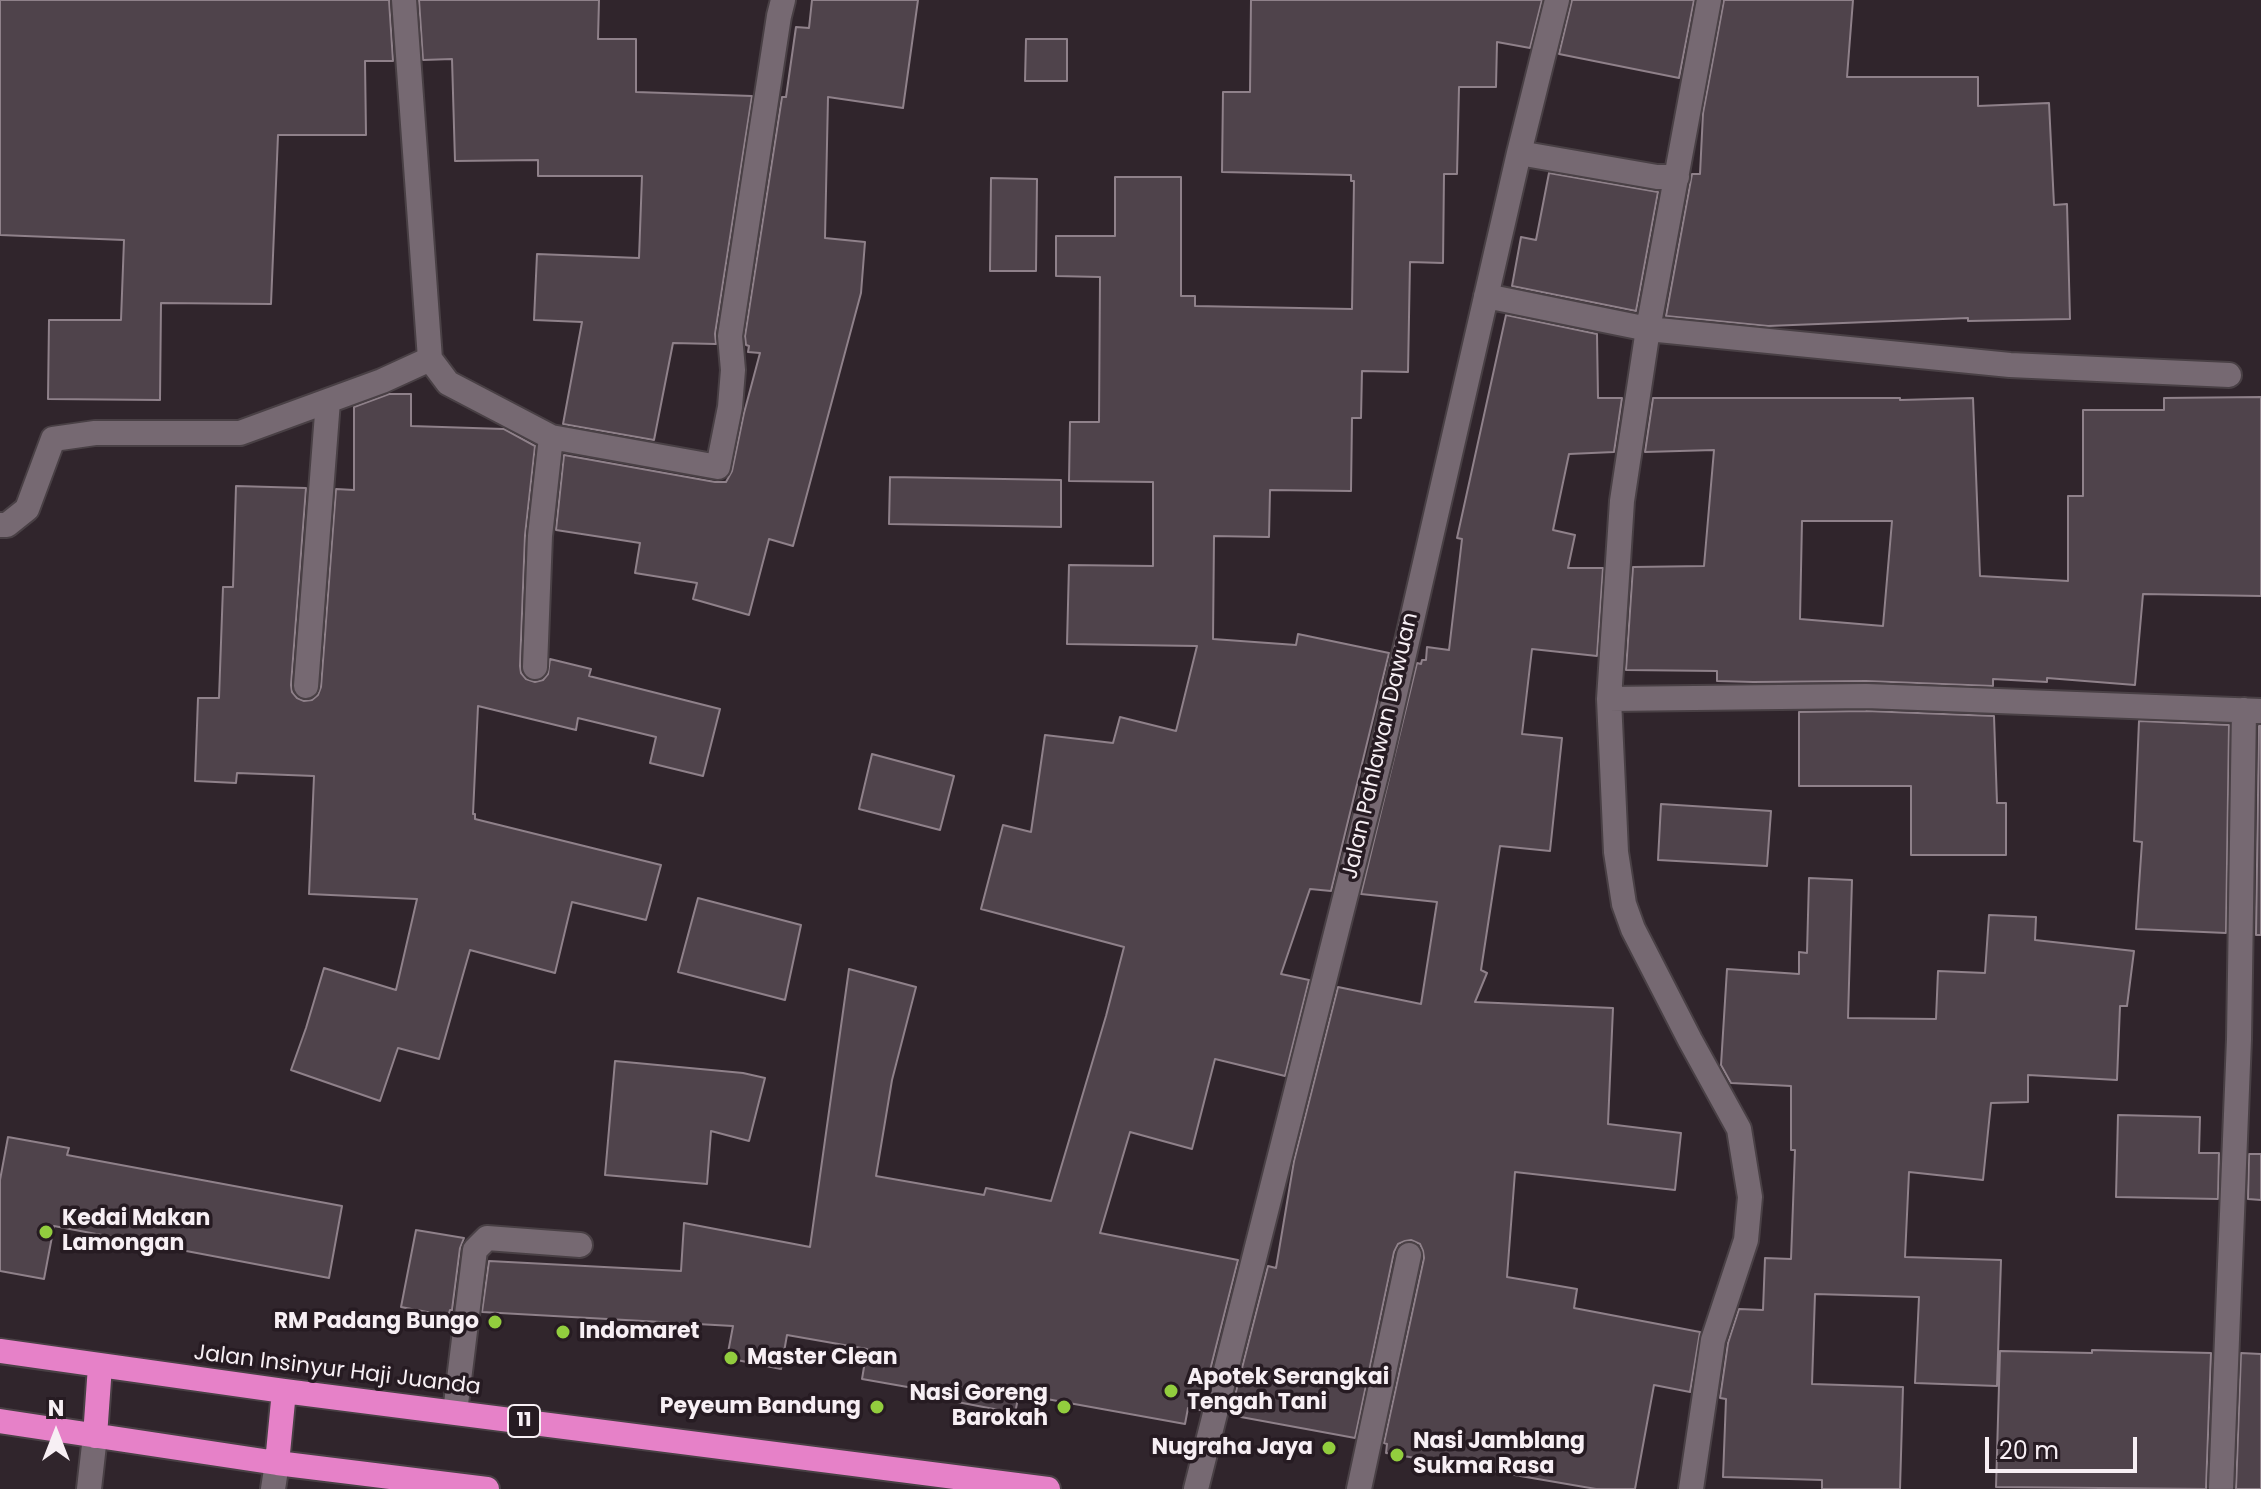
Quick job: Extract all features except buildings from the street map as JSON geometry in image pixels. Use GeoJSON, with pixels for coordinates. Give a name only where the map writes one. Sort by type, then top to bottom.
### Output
{"type":"FeatureCollection","features":[{"type":"Feature","properties":{"kind":"highway","name":"Jalan Insinyur Haji Juanda"},"geometry":{"type":"LineString","coordinates":[[0,1351],[284,1391],[1048,1489]]}},
{"type":"Feature","properties":{"kind":"highway"},"geometry":{"type":"LineString","coordinates":[[95,1436],[100,1366]]}},
{"type":"Feature","properties":{"kind":"highway"},"geometry":{"type":"LineString","coordinates":[[277,1463],[284,1391]]}},
{"type":"Feature","properties":{"kind":"highway"},"geometry":{"type":"LineString","coordinates":[[0,1421],[277,1463],[487,1489]]}},
{"type":"Feature","properties":{"kind":"street"},"geometry":{"type":"LineString","coordinates":[[404,0],[430,359],[448,383],[551,437],[718,467],[732,382],[730,336],[783,0]]}},
{"type":"Feature","properties":{"kind":"street","name":"Jalan Pahlawan Dawuan"},"geometry":{"type":"LineString","coordinates":[[1196,1489],[1381,755],[1557,0]]}},
{"type":"Feature","properties":{"kind":"street"},"geometry":{"type":"LineString","coordinates":[[1691,1489],[1713,1340],[1746,1240],[1750,1197],[1739,1129],[1633,929],[1624,904],[1616,852],[1609,699],[1622,501],[1648,329],[1709,0]]}},
{"type":"Feature","properties":{"kind":"street"},"geometry":{"type":"LineString","coordinates":[[1519,153],[1647,176],[1677,177]]}},
{"type":"Feature","properties":{"kind":"street"},"geometry":{"type":"LineString","coordinates":[[1486,296],[1648,329],[2010,365],[2229,375]]}},
{"type":"Feature","properties":{"kind":"street"},"geometry":{"type":"LineString","coordinates":[[0,525],[7,525],[27,509],[53,439],[95,433],[240,433],[382,381],[430,359]]}},
{"type":"Feature","properties":{"kind":"street"},"geometry":{"type":"LineString","coordinates":[[306,686],[328,401]]}},
{"type":"Feature","properties":{"kind":"street"},"geometry":{"type":"LineString","coordinates":[[535,667],[540,536],[551,437]]}},
{"type":"Feature","properties":{"kind":"street"},"geometry":{"type":"LineString","coordinates":[[1609,699],[1866,696],[2252,710],[2221,1489]]}},
{"type":"Feature","properties":{"kind":"street"},"geometry":{"type":"LineString","coordinates":[[455,1412],[475,1250],[487,1238],[580,1245]]}},
{"type":"Feature","properties":{"kind":"street"},"geometry":{"type":"LineString","coordinates":[[1359,1489],[1409,1255]]}},
{"type":"Feature","properties":{"kind":"street"},"geometry":{"type":"LineString","coordinates":[[89,1489],[95,1436]]}},
{"type":"Feature","properties":{"kind":"street"},"geometry":{"type":"LineString","coordinates":[[273,1489],[277,1463]]}},
{"type":"Feature","properties":{"kind":"place","name":"Kedai Makan Lamongan"},"geometry":{"type":"Point","coordinates":[46,1232]}},
{"type":"Feature","properties":{"kind":"place","name":"RM Padang Bungo"},"geometry":{"type":"Point","coordinates":[495,1322]}},
{"type":"Feature","properties":{"kind":"place","name":"Indomaret"},"geometry":{"type":"Point","coordinates":[563,1332]}},
{"type":"Feature","properties":{"kind":"place","name":"Master Clean"},"geometry":{"type":"Point","coordinates":[731,1358]}},
{"type":"Feature","properties":{"kind":"place","name":"Apotek Serangkai Tengah Tani"},"geometry":{"type":"Point","coordinates":[1171,1391]}},
{"type":"Feature","properties":{"kind":"place","name":"Peyeum Bandung"},"geometry":{"type":"Point","coordinates":[877,1407]}},
{"type":"Feature","properties":{"kind":"place","name":"Nasi Goreng Barokah"},"geometry":{"type":"Point","coordinates":[1064,1407]}},
{"type":"Feature","properties":{"kind":"place","name":"Nugraha Jaya"},"geometry":{"type":"Point","coordinates":[1329,1448]}},
{"type":"Feature","properties":{"kind":"place","name":"Nasi Jamblang Sukma Rasa"},"geometry":{"type":"Point","coordinates":[1397,1455]}}]}
